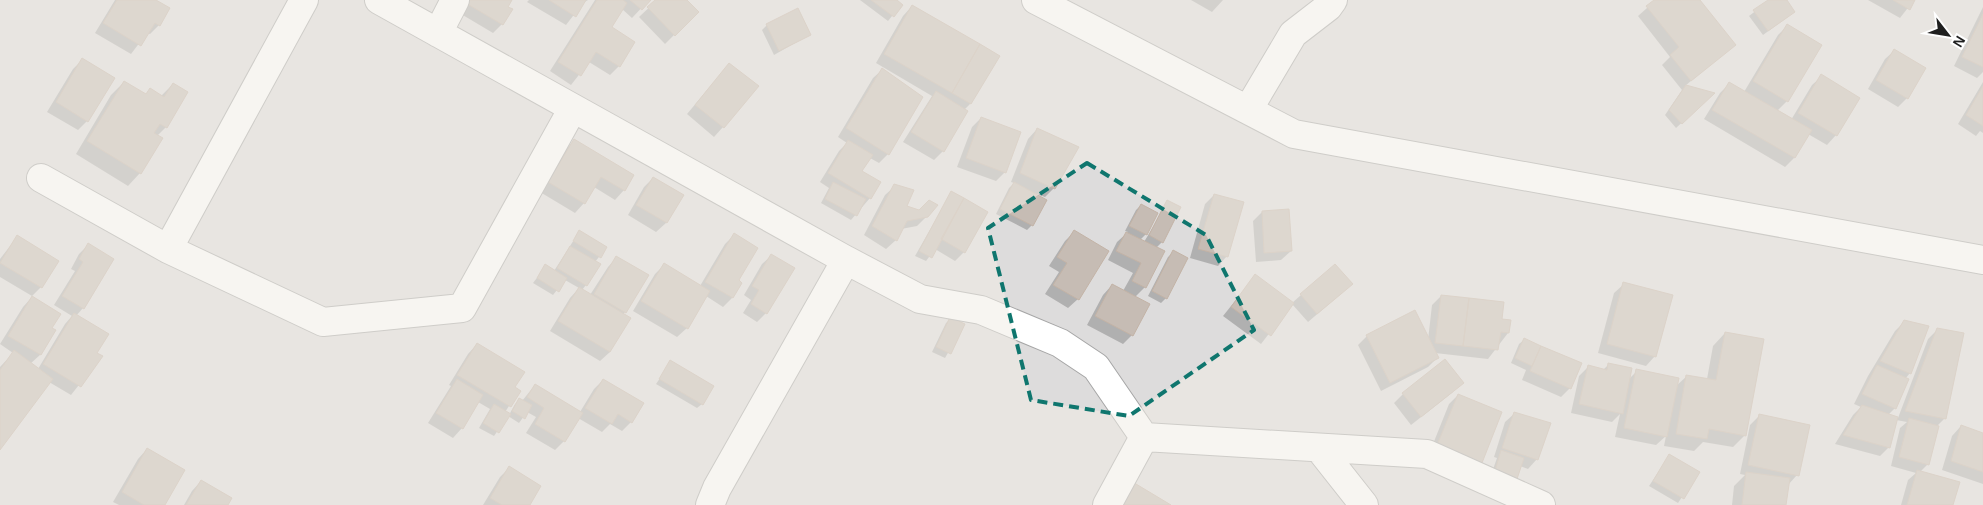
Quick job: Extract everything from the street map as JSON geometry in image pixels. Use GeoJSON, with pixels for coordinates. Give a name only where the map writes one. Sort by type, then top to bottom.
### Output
{"type":"FeatureCollection","features":[{"type":"Feature","properties":{"kind":"street"},"geometry":{"type":"LineString","coordinates":[[168,250],[304,0]]}},
{"type":"Feature","properties":{"kind":"street"},"geometry":{"type":"LineString","coordinates":[[380,0],[846,260],[920,299],[981,310],[1060,343],[1096,367],[1144,437]]}},
{"type":"Feature","properties":{"kind":"street"},"geometry":{"type":"LineString","coordinates":[[438,32],[455,0]]}},
{"type":"Feature","properties":{"kind":"street"},"geometry":{"type":"LineString","coordinates":[[1036,0],[1294,134],[1983,260]]}},
{"type":"Feature","properties":{"kind":"street"},"geometry":{"type":"LineString","coordinates":[[1248,110],[1293,34],[1328,7],[1333,0]]}},
{"type":"Feature","properties":{"kind":"street"},"geometry":{"type":"LineString","coordinates":[[41,178],[168,250],[323,322],[462,308],[573,108]]}},
{"type":"Feature","properties":{"kind":"street"},"geometry":{"type":"LineString","coordinates":[[710,505],[717,488],[846,260]]}},
{"type":"Feature","properties":{"kind":"street"},"geometry":{"type":"LineString","coordinates":[[1144,437],[1427,454],[1541,505]]}},
{"type":"Feature","properties":{"kind":"street"},"geometry":{"type":"LineString","coordinates":[[1107,505],[1144,437]]}},
{"type":"Feature","properties":{"kind":"street"},"geometry":{"type":"LineString","coordinates":[[1319,448],[1364,505]]}},
{"type":"Feature","properties":{"kind":"highlighted area"},"geometry":{"type":"Polygon","coordinates":[[[1087,163],[1206,235],[1254,330],[1129,416],[1031,400],[988,228],[1087,163]]]}},
{"type":"Feature","properties":{"kind":"shaded area"},"geometry":{"type":"Polygon","coordinates":[[[0,0],[1983,0],[1983,505],[0,505],[0,0]]]}},
{"type":"Feature","properties":{"kind":"building"},"geometry":{"type":"Polygon","coordinates":[[[117,0],[156,0],[170,8],[160,26],[155,23],[141,46],[103,23],[117,0]]]}},
{"type":"Feature","properties":{"kind":"building"},"geometry":{"type":"Polygon","coordinates":[[[465,0],[512,0],[508,7],[513,9],[503,25],[464,2],[465,0]]]}},
{"type":"Feature","properties":{"kind":"building"},"geometry":{"type":"Polygon","coordinates":[[[549,0],[586,0],[576,17],[549,0]]]}},
{"type":"Feature","properties":{"kind":"building"},"geometry":{"type":"Polygon","coordinates":[[[597,0],[623,0],[627,3],[612,27],[635,42],[620,67],[596,52],[581,76],[558,62],[597,0]]]}},
{"type":"Feature","properties":{"kind":"building"},"geometry":{"type":"Polygon","coordinates":[[[630,0],[651,0],[642,10],[630,0]]]}},
{"type":"Feature","properties":{"kind":"building"},"geometry":{"type":"Polygon","coordinates":[[[655,0],[687,0],[699,12],[675,36],[647,7],[655,0]]]}},
{"type":"Feature","properties":{"kind":"building"},"geometry":{"type":"Polygon","coordinates":[[[871,0],[897,0],[903,5],[894,17],[871,0]]]}},
{"type":"Feature","properties":{"kind":"building"},"geometry":{"type":"Polygon","coordinates":[[[1654,0],[1700,0],[1736,45],[1691,81],[1670,55],[1679,47],[1646,6],[1654,0]]]}},
{"type":"Feature","properties":{"kind":"building"},"geometry":{"type":"Polygon","coordinates":[[[1768,0],[1787,0],[1795,12],[1768,31],[1753,10],[1768,0]]]}},
{"type":"Feature","properties":{"kind":"building"},"geometry":{"type":"Polygon","coordinates":[[[1893,0],[1915,0],[1910,10],[1893,0]]]}},
{"type":"Feature","properties":{"kind":"building"},"geometry":{"type":"Polygon","coordinates":[[[912,5],[980,44],[952,93],[884,54],[912,5]]]}},
{"type":"Feature","properties":{"kind":"building"},"geometry":{"type":"Polygon","coordinates":[[[798,8],[811,35],[779,51],[766,24],[798,8]]]}},
{"type":"Feature","properties":{"kind":"building"},"geometry":{"type":"Polygon","coordinates":[[[1983,14],[1983,67],[1962,57],[1983,14]]]}},
{"type":"Feature","properties":{"kind":"building"},"geometry":{"type":"Polygon","coordinates":[[[1787,24],[1822,45],[1788,102],[1753,81],[1787,24]]]}},
{"type":"Feature","properties":{"kind":"building"},"geometry":{"type":"Polygon","coordinates":[[[980,44],[1000,56],[971,104],[952,93],[980,44]]]}},
{"type":"Feature","properties":{"kind":"building"},"geometry":{"type":"Polygon","coordinates":[[[1894,49],[1926,68],[1908,99],[1876,80],[1894,49]]]}},
{"type":"Feature","properties":{"kind":"building"},"geometry":{"type":"Polygon","coordinates":[[[82,58],[115,78],[88,122],[56,102],[82,58]]]}},
{"type":"Feature","properties":{"kind":"building"},"geometry":{"type":"Polygon","coordinates":[[[729,63],[759,86],[724,128],[695,105],[729,63]]]}},
{"type":"Feature","properties":{"kind":"building"},"geometry":{"type":"Polygon","coordinates":[[[882,68],[923,97],[889,155],[846,128],[882,68]]]}},
{"type":"Feature","properties":{"kind":"building"},"geometry":{"type":"Polygon","coordinates":[[[1821,74],[1860,98],[1837,136],[1798,113],[1821,74]]]}},
{"type":"Feature","properties":{"kind":"building"},"geometry":{"type":"Polygon","coordinates":[[[124,81],[146,94],[150,88],[164,97],[173,83],[188,92],[167,128],[160,124],[154,133],[163,138],[141,174],[87,141],[124,81]]]}},
{"type":"Feature","properties":{"kind":"building"},"geometry":{"type":"Polygon","coordinates":[[[1729,82],[1812,130],[1795,158],[1712,110],[1729,82]]]}},
{"type":"Feature","properties":{"kind":"building"},"geometry":{"type":"Polygon","coordinates":[[[1686,85],[1715,93],[1682,124],[1669,110],[1686,85]]]}},
{"type":"Feature","properties":{"kind":"building"},"geometry":{"type":"Polygon","coordinates":[[[1983,86],[1983,126],[1966,115],[1983,86]]]}},
{"type":"Feature","properties":{"kind":"building"},"geometry":{"type":"Polygon","coordinates":[[[936,91],[968,111],[944,152],[911,132],[936,91]]]}},
{"type":"Feature","properties":{"kind":"building"},"geometry":{"type":"Polygon","coordinates":[[[981,117],[1021,132],[1006,173],[966,158],[981,117]]]}},
{"type":"Feature","properties":{"kind":"building"},"geometry":{"type":"Polygon","coordinates":[[[1037,128],[1079,147],[1055,189],[1020,173],[1037,128]]]}},
{"type":"Feature","properties":{"kind":"building"},"geometry":{"type":"Polygon","coordinates":[[[574,139],[634,175],[625,191],[601,177],[585,204],[548,182],[574,139]]]}},
{"type":"Feature","properties":{"kind":"building"},"geometry":{"type":"Polygon","coordinates":[[[848,140],[873,155],[862,171],[881,182],[871,199],[828,173],[848,140]]]}},
{"type":"Feature","properties":{"kind":"building"},"geometry":{"type":"Polygon","coordinates":[[[653,177],[684,195],[667,223],[636,205],[653,177]]]}},
{"type":"Feature","properties":{"kind":"building"},"geometry":{"type":"Polygon","coordinates":[[[833,182],[866,199],[857,216],[825,199],[833,182]]]}},
{"type":"Feature","properties":{"kind":"building"},"geometry":{"type":"Polygon","coordinates":[[[1014,182],[1047,200],[1033,226],[1000,209],[1014,182]]]}},
{"type":"Feature","properties":{"kind":"building"},"geometry":{"type":"Polygon","coordinates":[[[894,184],[914,190],[907,206],[919,210],[929,200],[938,205],[928,217],[907,221],[897,241],[872,226],[894,184]]]}},
{"type":"Feature","properties":{"kind":"building"},"geometry":{"type":"Polygon","coordinates":[[[951,191],[964,198],[932,258],[919,251],[951,191]]]}},
{"type":"Feature","properties":{"kind":"building"},"geometry":{"type":"Polygon","coordinates":[[[1214,194],[1244,202],[1228,257],[1198,249],[1214,194]]]}},
{"type":"Feature","properties":{"kind":"building"},"geometry":{"type":"Polygon","coordinates":[[[964,198],[988,212],[965,253],[941,239],[964,198]]]}},
{"type":"Feature","properties":{"kind":"building"},"geometry":{"type":"Polygon","coordinates":[[[1167,200],[1181,207],[1163,243],[1149,235],[1167,200]]]}},
{"type":"Feature","properties":{"kind":"building"},"geometry":{"type":"Polygon","coordinates":[[[1141,204],[1158,213],[1147,235],[1129,226],[1141,204]]]}},
{"type":"Feature","properties":{"kind":"building"},"geometry":{"type":"Polygon","coordinates":[[[1289,209],[1292,251],[1264,253],[1262,211],[1289,209]]]}},
{"type":"Feature","properties":{"kind":"building"},"geometry":{"type":"Polygon","coordinates":[[[579,230],[607,247],[601,258],[573,241],[579,230]]]}},
{"type":"Feature","properties":{"kind":"building"},"geometry":{"type":"Polygon","coordinates":[[[1074,230],[1109,251],[1079,300],[1053,285],[1067,263],[1057,257],[1074,230]]]}},
{"type":"Feature","properties":{"kind":"building"},"geometry":{"type":"Polygon","coordinates":[[[1126,232],[1165,251],[1146,288],[1132,281],[1141,263],[1116,251],[1126,232]]]}},
{"type":"Feature","properties":{"kind":"building"},"geometry":{"type":"Polygon","coordinates":[[[734,233],[758,248],[739,280],[742,283],[733,298],[705,282],[734,233]]]}},
{"type":"Feature","properties":{"kind":"building"},"geometry":{"type":"Polygon","coordinates":[[[17,235],[59,261],[42,288],[0,263],[17,235]]]}},
{"type":"Feature","properties":{"kind":"building"},"geometry":{"type":"Polygon","coordinates":[[[88,243],[114,259],[84,309],[62,296],[83,262],[79,259],[88,243]]]}},
{"type":"Feature","properties":{"kind":"building"},"geometry":{"type":"Polygon","coordinates":[[[570,246],[601,264],[587,286],[557,268],[570,246]]]}},
{"type":"Feature","properties":{"kind":"building"},"geometry":{"type":"Polygon","coordinates":[[[1173,250],[1188,258],[1167,299],[1152,291],[1173,250]]]}},
{"type":"Feature","properties":{"kind":"building"},"geometry":{"type":"Polygon","coordinates":[[[771,254],[795,268],[767,314],[751,304],[759,290],[752,286],[771,254]]]}},
{"type":"Feature","properties":{"kind":"building"},"geometry":{"type":"Polygon","coordinates":[[[616,256],[649,275],[626,313],[594,294],[616,256]]]}},
{"type":"Feature","properties":{"kind":"building"},"geometry":{"type":"Polygon","coordinates":[[[664,263],[710,291],[688,329],[641,301],[664,263]]]}},
{"type":"Feature","properties":{"kind":"building"},"geometry":{"type":"Polygon","coordinates":[[[545,264],[567,278],[559,292],[537,278],[545,264]]]}},
{"type":"Feature","properties":{"kind":"building"},"geometry":{"type":"Polygon","coordinates":[[[1335,264],[1353,284],[1317,314],[1300,294],[1335,264]]]}},
{"type":"Feature","properties":{"kind":"building"},"geometry":{"type":"Polygon","coordinates":[[[1255,274],[1294,303],[1271,336],[1231,307],[1255,274]]]}},
{"type":"Feature","properties":{"kind":"building"},"geometry":{"type":"Polygon","coordinates":[[[1623,282],[1673,295],[1656,357],[1607,344],[1623,282]]]}},
{"type":"Feature","properties":{"kind":"building"},"geometry":{"type":"Polygon","coordinates":[[[1112,284],[1150,304],[1133,336],[1095,316],[1112,284]]]}},
{"type":"Feature","properties":{"kind":"building"},"geometry":{"type":"Polygon","coordinates":[[[579,287],[631,318],[610,352],[558,321],[579,287]]]}},
{"type":"Feature","properties":{"kind":"building"},"geometry":{"type":"Polygon","coordinates":[[[1441,295],[1469,298],[1463,346],[1435,343],[1441,295]]]}},
{"type":"Feature","properties":{"kind":"building"},"geometry":{"type":"Polygon","coordinates":[[[32,296],[61,314],[52,328],[56,330],[41,355],[8,336],[32,296]]]}},
{"type":"Feature","properties":{"kind":"building"},"geometry":{"type":"Polygon","coordinates":[[[1469,298],[1504,302],[1502,319],[1511,320],[1509,333],[1501,332],[1498,350],[1463,346],[1469,298]]]}},
{"type":"Feature","properties":{"kind":"building"},"geometry":{"type":"Polygon","coordinates":[[[1415,310],[1439,358],[1390,383],[1366,335],[1415,310]]]}},
{"type":"Feature","properties":{"kind":"building"},"geometry":{"type":"Polygon","coordinates":[[[74,313],[109,334],[97,353],[103,356],[81,387],[43,364],[74,313]]]}},
{"type":"Feature","properties":{"kind":"building"},"geometry":{"type":"Polygon","coordinates":[[[950,317],[965,324],[951,354],[936,347],[950,317]]]}},
{"type":"Feature","properties":{"kind":"building"},"geometry":{"type":"Polygon","coordinates":[[[1904,320],[1929,326],[1911,374],[1880,361],[1904,320]]]}},
{"type":"Feature","properties":{"kind":"building"},"geometry":{"type":"Polygon","coordinates":[[[1937,328],[1964,333],[1946,419],[1905,411],[1937,328]]]}},
{"type":"Feature","properties":{"kind":"building"},"geometry":{"type":"Polygon","coordinates":[[[1725,332],[1764,339],[1746,436],[1709,429],[1707,439],[1676,434],[1686,375],[1716,380],[1725,332]]]}},
{"type":"Feature","properties":{"kind":"building"},"geometry":{"type":"Polygon","coordinates":[[[1524,338],[1541,346],[1532,366],[1515,358],[1524,338]]]}},
{"type":"Feature","properties":{"kind":"building"},"geometry":{"type":"Polygon","coordinates":[[[477,343],[525,372],[515,387],[521,391],[511,407],[457,375],[477,343]]]}},
{"type":"Feature","properties":{"kind":"building"},"geometry":{"type":"Polygon","coordinates":[[[1541,346],[1582,363],[1571,389],[1530,371],[1541,346]]]}},
{"type":"Feature","properties":{"kind":"building"},"geometry":{"type":"Polygon","coordinates":[[[14,350],[53,379],[0,450],[0,370],[14,350]]]}},
{"type":"Feature","properties":{"kind":"building"},"geometry":{"type":"Polygon","coordinates":[[[1445,359],[1464,383],[1421,417],[1402,393],[1445,359]]]}},
{"type":"Feature","properties":{"kind":"building"},"geometry":{"type":"Polygon","coordinates":[[[670,360],[714,386],[703,405],[659,379],[670,360]]]}},
{"type":"Feature","properties":{"kind":"building"},"geometry":{"type":"Polygon","coordinates":[[[1608,363],[1632,368],[1623,414],[1579,404],[1588,365],[1607,370],[1608,363]]]}},
{"type":"Feature","properties":{"kind":"building"},"geometry":{"type":"Polygon","coordinates":[[[1877,365],[1909,379],[1896,409],[1862,394],[1877,365]]]}},
{"type":"Feature","properties":{"kind":"building"},"geometry":{"type":"Polygon","coordinates":[[[1636,369],[1679,378],[1667,437],[1624,428],[1636,369]]]}},
{"type":"Feature","properties":{"kind":"building"},"geometry":{"type":"Polygon","coordinates":[[[457,379],[483,395],[463,429],[436,413],[457,379]]]}},
{"type":"Feature","properties":{"kind":"building"},"geometry":{"type":"Polygon","coordinates":[[[603,379],[644,403],[632,423],[618,414],[612,424],[585,408],[603,379]]]}},
{"type":"Feature","properties":{"kind":"building"},"geometry":{"type":"Polygon","coordinates":[[[535,384],[583,413],[565,442],[535,424],[544,408],[527,397],[535,384]]]}},
{"type":"Feature","properties":{"kind":"building"},"geometry":{"type":"Polygon","coordinates":[[[1458,394],[1502,412],[1480,468],[1435,450],[1458,394]]]}},
{"type":"Feature","properties":{"kind":"building"},"geometry":{"type":"Polygon","coordinates":[[[519,398],[532,405],[525,419],[512,411],[519,398]]]}},
{"type":"Feature","properties":{"kind":"building"},"geometry":{"type":"Polygon","coordinates":[[[494,404],[511,414],[499,433],[483,423],[494,404]]]}},
{"type":"Feature","properties":{"kind":"building"},"geometry":{"type":"Polygon","coordinates":[[[1862,405],[1898,417],[1890,448],[1843,435],[1862,405]]]}},
{"type":"Feature","properties":{"kind":"building"},"geometry":{"type":"Polygon","coordinates":[[[1514,412],[1551,423],[1538,460],[1502,448],[1514,412]]]}},
{"type":"Feature","properties":{"kind":"building"},"geometry":{"type":"Polygon","coordinates":[[[1759,414],[1810,425],[1799,476],[1748,465],[1759,414]]]}},
{"type":"Feature","properties":{"kind":"building"},"geometry":{"type":"Polygon","coordinates":[[[1909,418],[1939,426],[1929,465],[1899,457],[1909,418]]]}},
{"type":"Feature","properties":{"kind":"building"},"geometry":{"type":"Polygon","coordinates":[[[1961,425],[1983,433],[1983,472],[1951,461],[1961,425]]]}},
{"type":"Feature","properties":{"kind":"building"},"geometry":{"type":"Polygon","coordinates":[[[147,448],[185,470],[165,505],[144,505],[122,492],[147,448]]]}},
{"type":"Feature","properties":{"kind":"building"},"geometry":{"type":"Polygon","coordinates":[[[1501,450],[1524,458],[1517,479],[1495,471],[1501,450]]]}},
{"type":"Feature","properties":{"kind":"building"},"geometry":{"type":"Polygon","coordinates":[[[1669,454],[1700,472],[1684,499],[1653,481],[1669,454]]]}},
{"type":"Feature","properties":{"kind":"building"},"geometry":{"type":"Polygon","coordinates":[[[509,466],[541,486],[530,505],[502,505],[490,498],[509,466]]]}},
{"type":"Feature","properties":{"kind":"building"},"geometry":{"type":"Polygon","coordinates":[[[1917,470],[1960,482],[1953,505],[1907,505],[1917,470]]]}},
{"type":"Feature","properties":{"kind":"building"},"geometry":{"type":"Polygon","coordinates":[[[1746,472],[1790,478],[1786,505],[1742,505],[1746,472]]]}},
{"type":"Feature","properties":{"kind":"building"},"geometry":{"type":"Polygon","coordinates":[[[201,480],[232,498],[228,505],[186,505],[201,480]]]}},
{"type":"Feature","properties":{"kind":"building"},"geometry":{"type":"Polygon","coordinates":[[[1131,481],[1171,505],[1117,505],[1131,481]]]}}]}
